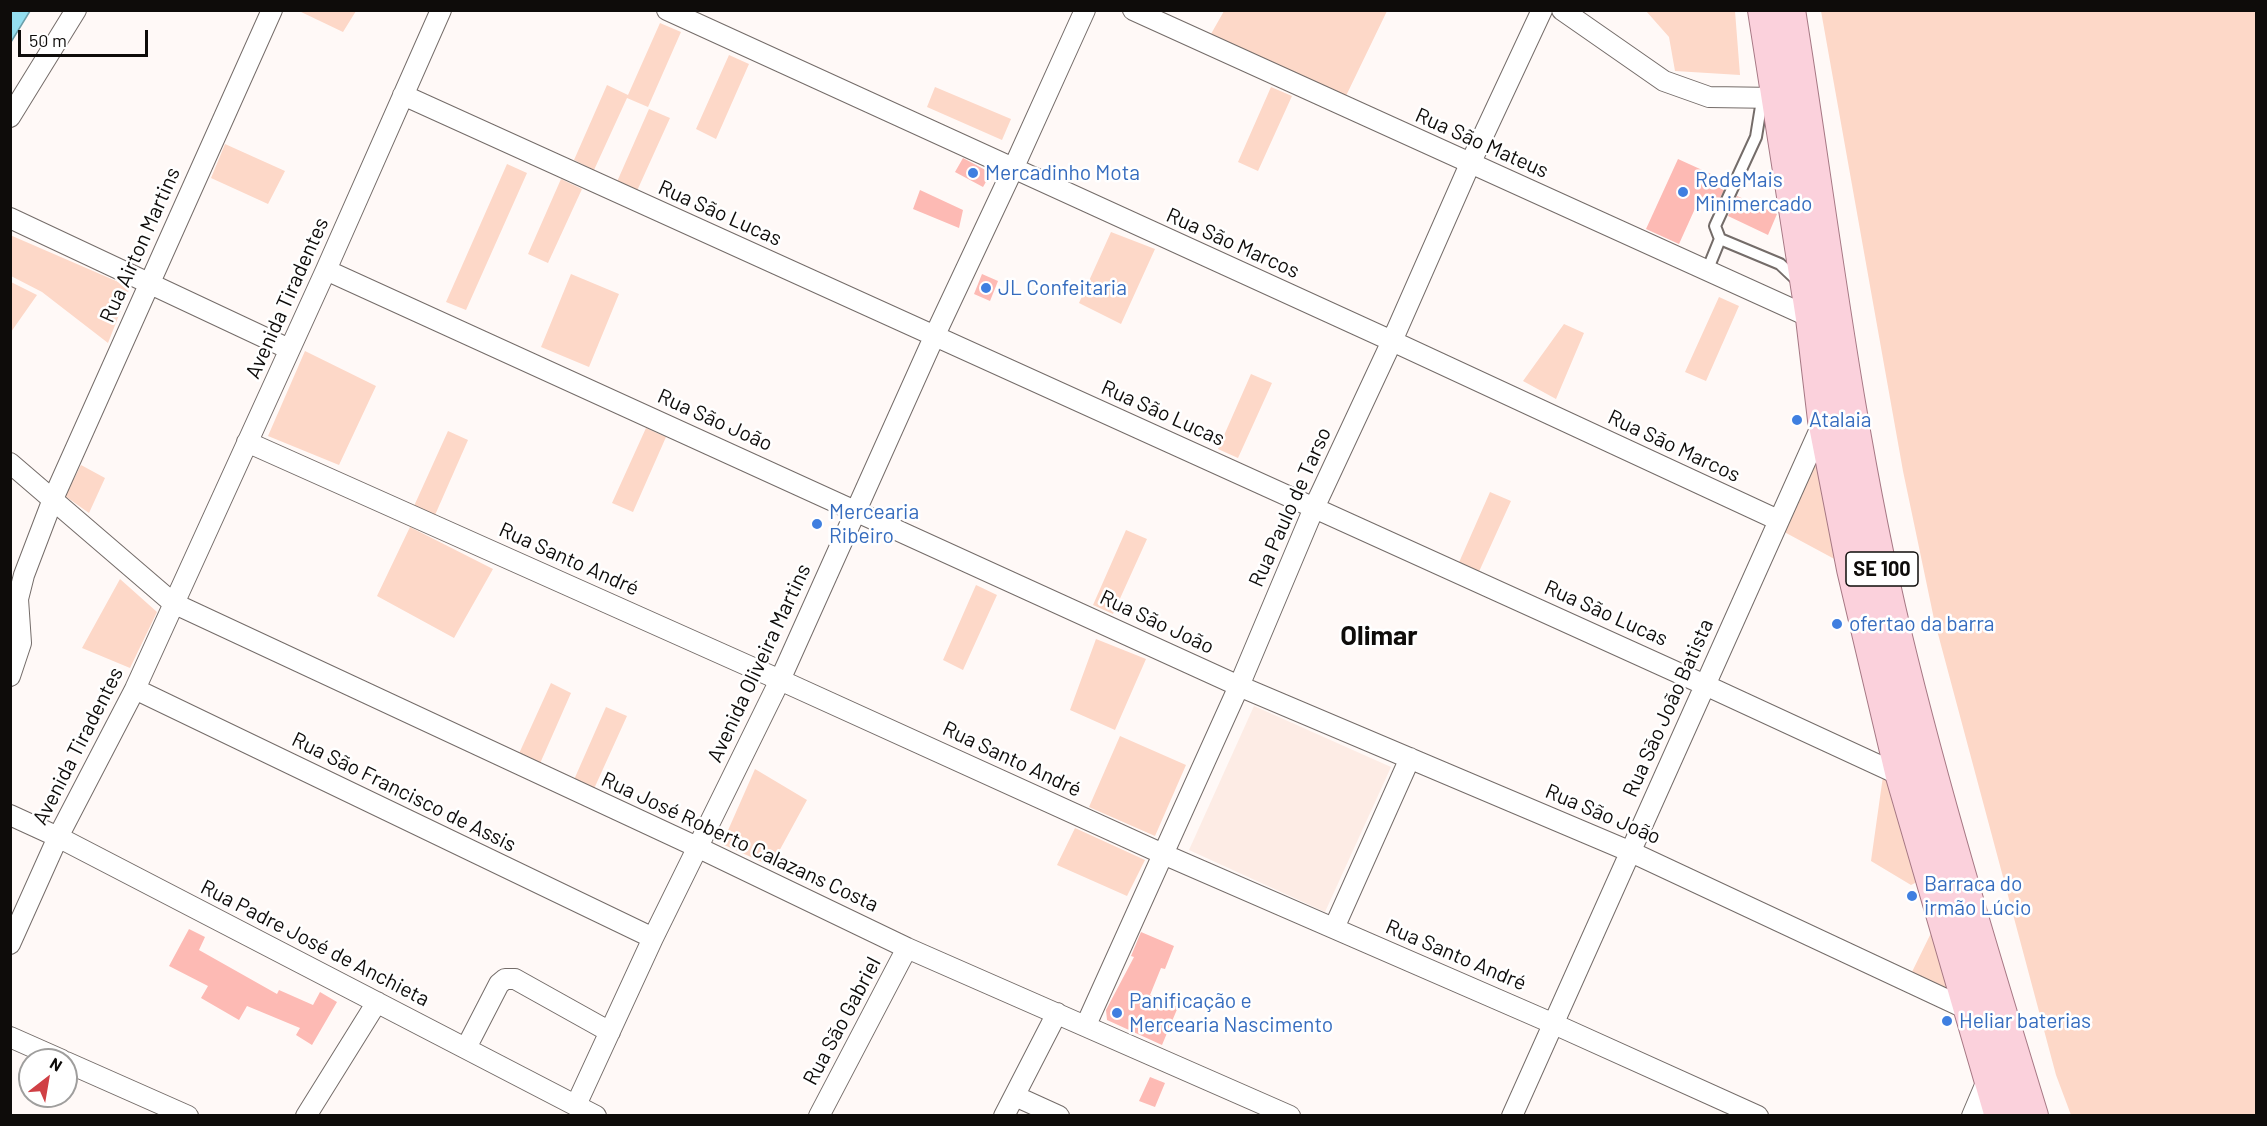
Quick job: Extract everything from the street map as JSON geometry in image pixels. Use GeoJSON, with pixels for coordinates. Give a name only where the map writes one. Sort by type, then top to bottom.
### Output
{"type":"FeatureCollection","features":[{"type":"Feature","properties":{"kind":"main road","name":"SE 100"},"geometry":{"type":"LineString","coordinates":[[1764,10],[1770,49],[1770,98],[1810,304],[1824,420],[1853,569],[1902,776],[2001,1116]]}},
{"type":"Feature","properties":{"kind":"main road","name":"SE 100"},"geometry":{"type":"LineString","coordinates":[[1789,10],[1856,440],[1895,633],[1943,812],[2032,1116]]}},
{"type":"Feature","properties":{"kind":"street"},"geometry":{"type":"LineString","coordinates":[[10,117],[76,10]]}},
{"type":"Feature","properties":{"kind":"street","name":"Rua Airton Martins"},"geometry":{"type":"LineString","coordinates":[[10,676],[21,644],[18,599],[24,575],[53,499],[272,10]]}},
{"type":"Feature","properties":{"kind":"street","name":"Avenida Tiradentes"},"geometry":{"type":"LineString","coordinates":[[10,944],[58,837],[135,689],[326,270],[441,10]]}},
{"type":"Feature","properties":{"kind":"street","name":"Rua São Marcos"},"geometry":{"type":"LineString","coordinates":[[667,10],[1778,520]]}},
{"type":"Feature","properties":{"kind":"street","name":"Avenida Oliveira Martins"},"geometry":{"type":"LineString","coordinates":[[576,1105],[653,938],[780,680],[934,337],[1086,10]]}},
{"type":"Feature","properties":{"kind":"street","name":"Rua São Mateus"},"geometry":{"type":"LineString","coordinates":[[1133,10],[1707,271],[1810,304]]}},
{"type":"Feature","properties":{"kind":"street","name":"Rua Paulo de Tarso"},"geometry":{"type":"LineString","coordinates":[[1086,1025],[1239,686],[1314,507],[1542,10]]}},
{"type":"Feature","properties":{"kind":"street"},"geometry":{"type":"LineString","coordinates":[[1562,10],[1664,81],[1708,97],[1770,98]]}},
{"type":"Feature","properties":{"kind":"street","name":"Rua São Lucas"},"geometry":{"type":"LineString","coordinates":[[403,95],[1705,684],[1902,776]]}},
{"type":"Feature","properties":{"kind":"street"},"geometry":{"type":"LineString","coordinates":[[10,218],[289,349]]}},
{"type":"Feature","properties":{"kind":"street","name":"Rua São João"},"geometry":{"type":"LineString","coordinates":[[326,270],[1239,686],[1630,852],[1971,1011]]}},
{"type":"Feature","properties":{"kind":"street","name":"Rua São João Batista"},"geometry":{"type":"LineString","coordinates":[[1512,1116],[1824,420]]}},
{"type":"Feature","properties":{"kind":"street","name":"Rua Santo André"},"geometry":{"type":"LineString","coordinates":[[247,442],[1163,854],[1554,1024],[1758,1116]]}},
{"type":"Feature","properties":{"kind":"street"},"geometry":{"type":"LineString","coordinates":[[10,463],[173,603]]}},
{"type":"Feature","properties":{"kind":"street","name":"Rua José Roberto Calazans Costa"},"geometry":{"type":"LineString","coordinates":[[173,603],[698,847],[907,948],[1290,1116]]}},
{"type":"Feature","properties":{"kind":"street","name":"Rua São Francisco de Assis"},"geometry":{"type":"LineString","coordinates":[[135,689],[653,938]]}},
{"type":"Feature","properties":{"kind":"street"},"geometry":{"type":"LineString","coordinates":[[1334,928],[1410,758]]}},
{"type":"Feature","properties":{"kind":"street","name":"Rua Padre José de Anchieta"},"geometry":{"type":"LineString","coordinates":[[10,815],[58,837],[596,1116]]}},
{"type":"Feature","properties":{"kind":"street","name":"Rua São Gabriel"},"geometry":{"type":"LineString","coordinates":[[819,1116],[907,948]]}},
{"type":"Feature","properties":{"kind":"street"},"geometry":{"type":"LineString","coordinates":[[466,1048],[499,984],[505,979],[515,979],[610,1032]]}},
{"type":"Feature","properties":{"kind":"street"},"geometry":{"type":"LineString","coordinates":[[306,1116],[377,1002]]}},
{"type":"Feature","properties":{"kind":"street"},"geometry":{"type":"LineString","coordinates":[[1004,1116],[1057,1013]]}},
{"type":"Feature","properties":{"kind":"street"},"geometry":{"type":"LineString","coordinates":[[10,1037],[35,1048]]}},
{"type":"Feature","properties":{"kind":"street"},"geometry":{"type":"LineString","coordinates":[[78,1069],[148,1108],[188,1116]]}},
{"type":"Feature","properties":{"kind":"street"},"geometry":{"type":"LineString","coordinates":[[1972,1116],[1989,1076]]}},
{"type":"Feature","properties":{"kind":"street"},"geometry":{"type":"LineString","coordinates":[[1015,1096],[1059,1116]]}},
{"type":"Feature","properties":{"kind":"lane"},"geometry":{"type":"LineString","coordinates":[[1707,271],[1720,239],[1715,226],[1756,137],[1770,98]]}},
{"type":"Feature","properties":{"kind":"lane"},"geometry":{"type":"LineString","coordinates":[[1720,239],[1780,264],[1810,304]]}},
{"type":"Feature","properties":{"kind":"shaded area"},"geometry":{"type":"Polygon","coordinates":[[[299,11],[356,11],[343,32],[299,11]]]}},
{"type":"Feature","properties":{"kind":"shaded area"},"geometry":{"type":"Polygon","coordinates":[[[1224,11],[1387,11],[1344,100],[1211,34],[1224,11]]]}},
{"type":"Feature","properties":{"kind":"shaded area"},"geometry":{"type":"Polygon","coordinates":[[[1646,11],[1735,11],[1740,75],[1675,71],[1669,37],[1646,11]]]}},
{"type":"Feature","properties":{"kind":"shaded area"},"geometry":{"type":"Polygon","coordinates":[[[1821,11],[2256,11],[2256,1115],[2071,1115],[2056,1075],[1934,619],[1903,471],[1821,11]]]}},
{"type":"Feature","properties":{"kind":"shaded area"},"geometry":{"type":"Polygon","coordinates":[[[660,23],[681,32],[648,107],[627,98],[594,170],[574,160],[607,85],[628,95],[660,23]]]}},
{"type":"Feature","properties":{"kind":"shaded area"},"geometry":{"type":"Polygon","coordinates":[[[729,55],[749,64],[716,139],[696,129],[729,55]]]}},
{"type":"Feature","properties":{"kind":"shaded area"},"geometry":{"type":"Polygon","coordinates":[[[935,87],[1011,119],[1002,140],[927,107],[935,87]]]}},
{"type":"Feature","properties":{"kind":"shaded area"},"geometry":{"type":"Polygon","coordinates":[[[1271,87],[1292,96],[1258,171],[1238,162],[1271,87]]]}},
{"type":"Feature","properties":{"kind":"shaded area"},"geometry":{"type":"Polygon","coordinates":[[[649,109],[670,118],[636,193],[616,184],[649,109]]]}},
{"type":"Feature","properties":{"kind":"shaded area"},"geometry":{"type":"Polygon","coordinates":[[[225,144],[285,171],[268,204],[211,178],[225,144]]]}},
{"type":"Feature","properties":{"kind":"shaded area"},"geometry":{"type":"Polygon","coordinates":[[[507,164],[527,173],[466,310],[446,302],[507,164]]]}},
{"type":"Feature","properties":{"kind":"shaded area"},"geometry":{"type":"Polygon","coordinates":[[[561,179],[582,189],[548,263],[528,254],[561,179]]]}},
{"type":"Feature","properties":{"kind":"shaded area"},"geometry":{"type":"Polygon","coordinates":[[[1111,232],[1155,249],[1121,324],[1079,303],[1111,232]]]}},
{"type":"Feature","properties":{"kind":"shaded area"},"geometry":{"type":"Polygon","coordinates":[[[10,235],[130,287],[108,343],[42,292],[11,276],[10,235]]]}},
{"type":"Feature","properties":{"kind":"shaded area"},"geometry":{"type":"Polygon","coordinates":[[[571,274],[619,294],[589,367],[541,347],[571,274]]]}},
{"type":"Feature","properties":{"kind":"shaded area"},"geometry":{"type":"Polygon","coordinates":[[[11,282],[37,295],[11,332],[11,282]]]}},
{"type":"Feature","properties":{"kind":"shaded area"},"geometry":{"type":"Polygon","coordinates":[[[1719,297],[1739,306],[1706,381],[1685,372],[1719,297]]]}},
{"type":"Feature","properties":{"kind":"shaded area"},"geometry":{"type":"Polygon","coordinates":[[[1564,324],[1584,333],[1556,399],[1523,381],[1564,324]]]}},
{"type":"Feature","properties":{"kind":"shaded area"},"geometry":{"type":"Polygon","coordinates":[[[305,351],[376,386],[339,465],[268,436],[305,351]]]}},
{"type":"Feature","properties":{"kind":"shaded area"},"geometry":{"type":"Polygon","coordinates":[[[1251,374],[1272,383],[1238,458],[1218,449],[1251,374]]]}},
{"type":"Feature","properties":{"kind":"shaded area"},"geometry":{"type":"Polygon","coordinates":[[[1824,420],[1853,569],[1775,527],[1824,420]]]}},
{"type":"Feature","properties":{"kind":"shaded area"},"geometry":{"type":"Polygon","coordinates":[[[646,428],[666,437],[633,512],[612,503],[646,428]]]}},
{"type":"Feature","properties":{"kind":"shaded area"},"geometry":{"type":"Polygon","coordinates":[[[448,431],[468,440],[435,515],[414,506],[448,431]]]}},
{"type":"Feature","properties":{"kind":"shaded area"},"geometry":{"type":"Polygon","coordinates":[[[81,465],[105,478],[89,513],[65,496],[81,465]]]}},
{"type":"Feature","properties":{"kind":"shaded area"},"geometry":{"type":"Polygon","coordinates":[[[1490,492],[1511,501],[1477,576],[1457,567],[1490,492]]]}},
{"type":"Feature","properties":{"kind":"shaded area"},"geometry":{"type":"Polygon","coordinates":[[[410,527],[493,569],[454,638],[377,596],[410,527]]]}},
{"type":"Feature","properties":{"kind":"shaded area"},"geometry":{"type":"Polygon","coordinates":[[[1126,530],[1147,539],[1113,614],[1093,605],[1126,530]]]}},
{"type":"Feature","properties":{"kind":"shaded area"},"geometry":{"type":"Polygon","coordinates":[[[120,579],[157,612],[130,668],[82,648],[120,579]]]}},
{"type":"Feature","properties":{"kind":"shaded area"},"geometry":{"type":"Polygon","coordinates":[[[976,585],[997,595],[963,670],[943,660],[976,585]]]}},
{"type":"Feature","properties":{"kind":"shaded area"},"geometry":{"type":"Polygon","coordinates":[[[1096,639],[1146,659],[1115,730],[1070,710],[1096,639]]]}},
{"type":"Feature","properties":{"kind":"shaded area"},"geometry":{"type":"Polygon","coordinates":[[[551,683],[571,693],[538,768],[517,758],[551,683]]]}},
{"type":"Feature","properties":{"kind":"shaded area"},"geometry":{"type":"Polygon","coordinates":[[[1254,706],[1391,767],[1325,912],[1189,850],[1254,706]]]}},
{"type":"Feature","properties":{"kind":"shaded area"},"geometry":{"type":"Polygon","coordinates":[[[606,707],[627,716],[593,791],[573,782],[606,707]]]}},
{"type":"Feature","properties":{"kind":"shaded area"},"geometry":{"type":"Polygon","coordinates":[[[1120,736],[1186,765],[1155,836],[1089,807],[1120,736]]]}},
{"type":"Feature","properties":{"kind":"shaded area"},"geometry":{"type":"Polygon","coordinates":[[[755,769],[807,800],[771,866],[722,844],[755,769]]]}},
{"type":"Feature","properties":{"kind":"shaded area"},"geometry":{"type":"Polygon","coordinates":[[[1883,776],[1896,786],[1923,879],[1911,885],[1871,861],[1883,776]]]}},
{"type":"Feature","properties":{"kind":"shaded area"},"geometry":{"type":"Polygon","coordinates":[[[1075,828],[1145,860],[1127,896],[1057,865],[1075,828]]]}},
{"type":"Feature","properties":{"kind":"shaded area"},"geometry":{"type":"Polygon","coordinates":[[[1933,929],[1960,998],[1910,976],[1933,929]]]}},
{"type":"Feature","properties":{"kind":"water"},"geometry":{"type":"Polygon","coordinates":[[[10,11],[30,11],[11,42],[10,11]]]}},
{"type":"Feature","properties":{"kind":"building","name":"Mercadinho Mota"},"geometry":{"type":"Polygon","coordinates":[[[963,158],[991,173],[983,187],[955,172],[963,158]]]}},
{"type":"Feature","properties":{"kind":"building","name":"RedeMais Minimercado"},"geometry":{"type":"Polygon","coordinates":[[[1678,159],[1711,174],[1707,182],[1724,190],[1714,210],[1698,202],[1679,244],[1646,229],[1678,159]]]}},
{"type":"Feature","properties":{"kind":"building"},"geometry":{"type":"Polygon","coordinates":[[[920,190],[963,210],[959,228],[913,209],[920,190]]]}},
{"type":"Feature","properties":{"kind":"building"},"geometry":{"type":"Polygon","coordinates":[[[1737,196],[1777,214],[1768,235],[1728,216],[1737,196]]]}},
{"type":"Feature","properties":{"kind":"building","name":"JL Confeitaria"},"geometry":{"type":"Polygon","coordinates":[[[982,274],[998,281],[990,301],[974,294],[982,274]]]}},
{"type":"Feature","properties":{"kind":"building"},"geometry":{"type":"Polygon","coordinates":[[[189,929],[205,937],[199,950],[277,994],[279,990],[313,1005],[320,992],[337,1002],[312,1045],[296,1035],[300,1028],[247,1006],[239,1020],[201,998],[208,986],[169,966],[189,929]]]}},
{"type":"Feature","properties":{"kind":"building"},"geometry":{"type":"Polygon","coordinates":[[[1141,932],[1174,946],[1165,969],[1161,968],[1150,995],[1178,1007],[1162,1045],[1107,1020],[1106,1010],[1134,957],[1131,956],[1141,932]]]}},
{"type":"Feature","properties":{"kind":"building"},"geometry":{"type":"Polygon","coordinates":[[[1150,1077],[1165,1083],[1155,1107],[1139,1101],[1150,1077]]]}},
{"type":"Feature","properties":{"kind":"place","name":"Mercadinho Mota"},"geometry":{"type":"Point","coordinates":[973,173]}},
{"type":"Feature","properties":{"kind":"place","name":"RedeMais Minimercado"},"geometry":{"type":"Point","coordinates":[1683,192]}},
{"type":"Feature","properties":{"kind":"place","name":"JL Confeitaria"},"geometry":{"type":"Point","coordinates":[986,288]}},
{"type":"Feature","properties":{"kind":"place","name":"Atalaia"},"geometry":{"type":"Point","coordinates":[1797,420]}},
{"type":"Feature","properties":{"kind":"place","name":"Mercearia Ribeiro"},"geometry":{"type":"Point","coordinates":[817,524]}},
{"type":"Feature","properties":{"kind":"place","name":"ofertao da barra"},"geometry":{"type":"Point","coordinates":[1837,624]}},
{"type":"Feature","properties":{"kind":"place","name":"Barraca do irmão Lúcio"},"geometry":{"type":"Point","coordinates":[1912,896]}},
{"type":"Feature","properties":{"kind":"place","name":"Panificação e Mercearia Nascimento"},"geometry":{"type":"Point","coordinates":[1117,1013]}},
{"type":"Feature","properties":{"kind":"place","name":"Heliar baterias"},"geometry":{"type":"Point","coordinates":[1947,1021]}},
{"type":"Feature","properties":{"kind":"district","name":"Olimar"},"geometry":{"type":"Point","coordinates":[1379,636]}}]}
